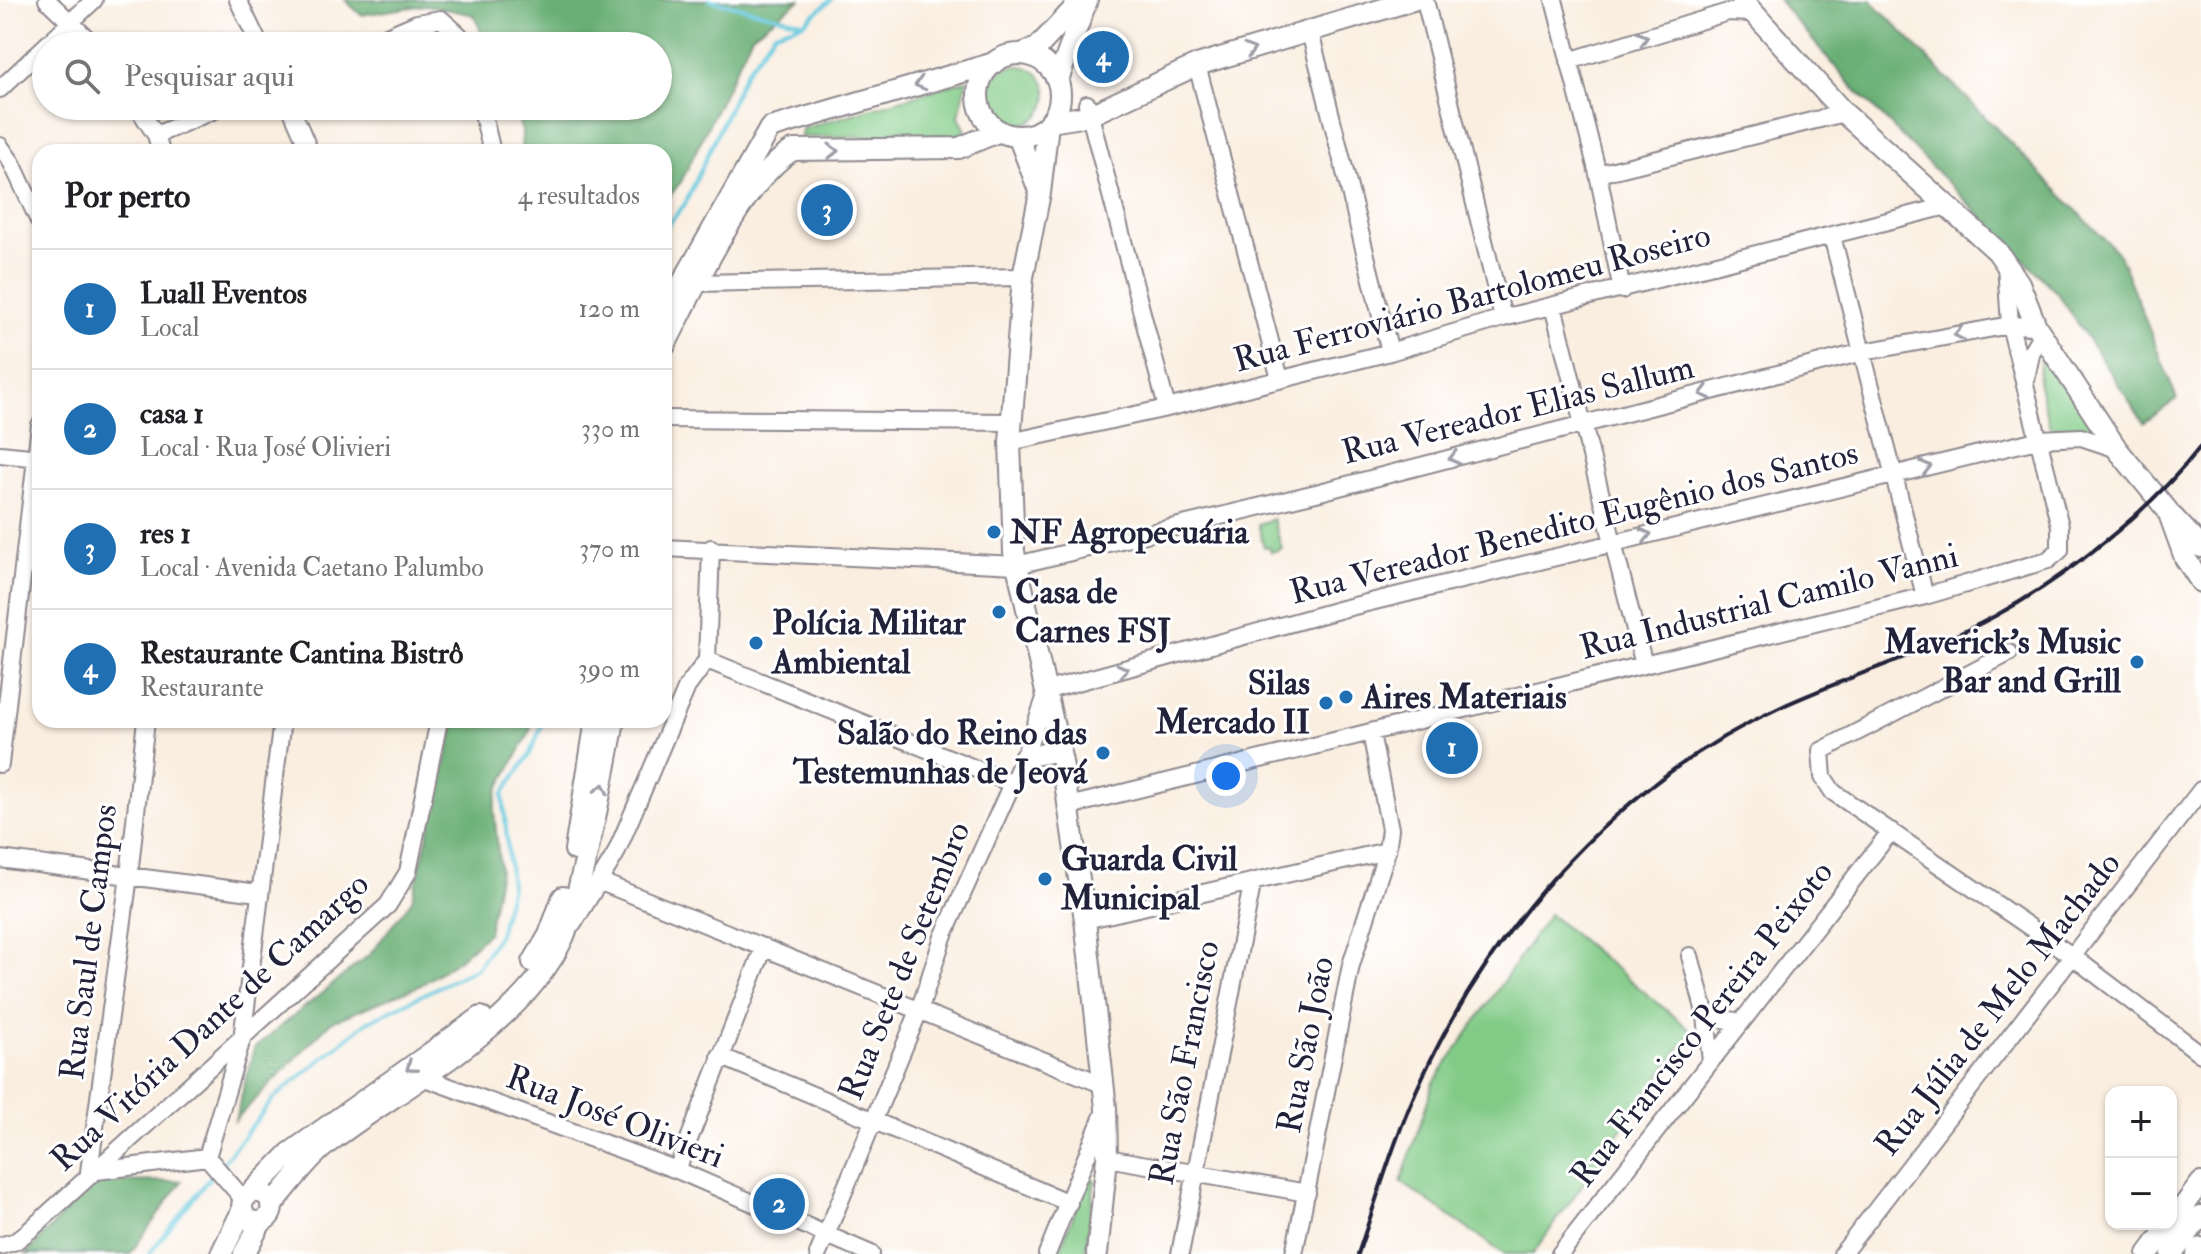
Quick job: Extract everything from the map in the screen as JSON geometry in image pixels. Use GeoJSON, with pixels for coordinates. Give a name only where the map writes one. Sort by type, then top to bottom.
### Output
{"type":"FeatureCollection","features":[{"type":"Feature","properties":{"kind":"main road"},"geometry":{"type":"LineString","coordinates":[[672,301],[770,128],[1037,48],[1084,0]]}},
{"type":"Feature","properties":{"kind":"main road"},"geometry":{"type":"LineString","coordinates":[[1084,0],[1059,83],[1060,99],[1049,123],[1040,193],[1023,277],[1011,432],[1017,565],[1060,750],[1085,920],[1104,1085],[1107,1158],[1097,1254]]}},
{"type":"Feature","properties":{"kind":"main road"},"geometry":{"type":"LineString","coordinates":[[672,331],[697,283],[764,174],[776,160],[793,150],[959,148],[1009,134],[1039,131],[1049,123],[1092,110],[1197,65],[1413,0]]}},
{"type":"Feature","properties":{"kind":"main road"},"geometry":{"type":"LineString","coordinates":[[1746,6],[1797,58],[1844,113],[1997,251],[2019,283],[2039,329],[2117,449],[2201,547]]}},
{"type":"Feature","properties":{"kind":"main road"},"geometry":{"type":"LineString","coordinates":[[1021,54],[1044,62],[1059,83],[1092,110]]}},
{"type":"Feature","properties":{"kind":"main road"},"geometry":{"type":"LineString","coordinates":[[994,63],[980,83],[978,97],[989,123],[1009,134],[1040,193]]}},
{"type":"Feature","properties":{"kind":"main road"},"geometry":{"type":"LineString","coordinates":[[2168,511],[2185,558],[2201,582]]}},
{"type":"Feature","properties":{"kind":"main road"},"geometry":{"type":"LineString","coordinates":[[221,1254],[242,1198],[290,1153],[488,1012],[529,969],[560,907],[575,849],[595,728]]}},
{"type":"Feature","properties":{"kind":"main road"},"geometry":{"type":"LineString","coordinates":[[244,1254],[266,1214],[307,1160],[425,1078],[504,1013],[534,982],[563,940],[604,781],[613,728]]}},
{"type":"Feature","properties":{"kind":"main road"},"geometry":{"type":"LineString","coordinates":[[1024,757],[1060,750]]}},
{"type":"Feature","properties":{"kind":"main road"},"geometry":{"type":"LineString","coordinates":[[2177,1215],[2201,1183]]}},
{"type":"Feature","properties":{"kind":"main road"},"geometry":{"type":"LineString","coordinates":[[242,1198],[265,1195],[266,1214]]}},
{"type":"Feature","properties":{"kind":"main road"},"geometry":{"type":"LineString","coordinates":[[2172,1254],[2201,1216]]}},
{"type":"Feature","properties":{"kind":"main road"},"geometry":{"type":"LineString","coordinates":[[2148,1254],[2166,1230]]}},
{"type":"Feature","properties":{"kind":"main road"},"geometry":{"type":"LineString","coordinates":[[2197,1254],[2201,1248]]}},
{"type":"Feature","properties":{"kind":"street"},"geometry":{"type":"LineString","coordinates":[[47,0],[83,32]]}},
{"type":"Feature","properties":{"kind":"street"},"geometry":{"type":"LineString","coordinates":[[59,32],[94,0]]}},
{"type":"Feature","properties":{"kind":"street"},"geometry":{"type":"LineString","coordinates":[[238,0],[253,32]]}},
{"type":"Feature","properties":{"kind":"street"},"geometry":{"type":"LineString","coordinates":[[1425,0],[1503,318]]}},
{"type":"Feature","properties":{"kind":"street"},"geometry":{"type":"LineString","coordinates":[[1554,0],[1598,174],[1622,290]]}},
{"type":"Feature","properties":{"kind":"street"},"geometry":{"type":"LineString","coordinates":[[1569,61],[1746,6]]}},
{"type":"Feature","properties":{"kind":"street"},"geometry":{"type":"LineString","coordinates":[[396,32],[417,23],[441,19],[456,32]]}},
{"type":"Feature","properties":{"kind":"street"},"geometry":{"type":"LineString","coordinates":[[1310,32],[1390,352]]}},
{"type":"Feature","properties":{"kind":"street"},"geometry":{"type":"LineString","coordinates":[[0,89],[32,58]]}},
{"type":"Feature","properties":{"kind":"street"},"geometry":{"type":"LineString","coordinates":[[1197,65],[1280,379]]}},
{"type":"Feature","properties":{"kind":"street"},"geometry":{"type":"LineString","coordinates":[[1092,110],[1167,408]]}},
{"type":"Feature","properties":{"kind":"street"},"geometry":{"type":"LineString","coordinates":[[1598,174],[1844,113]]}},
{"type":"Feature","properties":{"kind":"street"},"geometry":{"type":"LineString","coordinates":[[146,120],[159,144]]}},
{"type":"Feature","properties":{"kind":"street"},"geometry":{"type":"LineString","coordinates":[[156,135],[191,120]]}},
{"type":"Feature","properties":{"kind":"street"},"geometry":{"type":"LineString","coordinates":[[296,120],[307,144]]}},
{"type":"Feature","properties":{"kind":"street"},"geometry":{"type":"LineString","coordinates":[[484,120],[490,144]]}},
{"type":"Feature","properties":{"kind":"street"},"geometry":{"type":"LineString","coordinates":[[0,146],[12,163],[32,206]]}},
{"type":"Feature","properties":{"kind":"street","name":"Rua Ferroviário Bartolomeu Roseiro"},"geometry":{"type":"LineString","coordinates":[[672,419],[1011,432],[1167,408],[1390,352],[1503,318],[1947,206]]}},
{"type":"Feature","properties":{"kind":"street"},"geometry":{"type":"LineString","coordinates":[[1832,236],[1896,474],[1925,596]]}},
{"type":"Feature","properties":{"kind":"street"},"geometry":{"type":"LineString","coordinates":[[2006,265],[2010,325],[2024,387],[2041,439]]}},
{"type":"Feature","properties":{"kind":"street"},"geometry":{"type":"LineString","coordinates":[[697,283],[1023,277]]}},
{"type":"Feature","properties":{"kind":"street"},"geometry":{"type":"LineString","coordinates":[[1553,306],[1644,665]]}},
{"type":"Feature","properties":{"kind":"street","name":"Rua Vereador Elias Sallum"},"geometry":{"type":"LineString","coordinates":[[672,548],[1017,565],[1863,352],[2010,325],[2039,329]]}},
{"type":"Feature","properties":{"kind":"street"},"geometry":{"type":"LineString","coordinates":[[2024,387],[2039,329]]}},
{"type":"Feature","properties":{"kind":"street","name":"Rua Vereador Benedito Eugênio dos Santos"},"geometry":{"type":"LineString","coordinates":[[1048,690],[1342,609],[2041,439],[2081,437],[2117,449]]}},
{"type":"Feature","properties":{"kind":"street","name":"Rua Industrial Camilo Vanni"},"geometry":{"type":"LineString","coordinates":[[1069,806],[1925,596],[2048,560],[2060,550],[2060,526],[2041,439]]}},
{"type":"Feature","properties":{"kind":"street"},"geometry":{"type":"LineString","coordinates":[[0,454],[32,457]]}},
{"type":"Feature","properties":{"kind":"street"},"geometry":{"type":"LineString","coordinates":[[0,764],[32,506]]}},
{"type":"Feature","properties":{"kind":"street"},"geometry":{"type":"LineString","coordinates":[[672,721],[687,687],[707,660],[711,548]]}},
{"type":"Feature","properties":{"kind":"street"},"geometry":{"type":"LineString","coordinates":[[2009,653],[1821,751],[1823,777],[1833,792],[2072,956],[2201,1054]]}},
{"type":"Feature","properties":{"kind":"street"},"geometry":{"type":"LineString","coordinates":[[707,660],[1011,783]]}},
{"type":"Feature","properties":{"kind":"street","name":"Rua Sete de Setembro"},"geometry":{"type":"LineString","coordinates":[[818,1254],[919,1011],[943,937],[1024,757],[1048,690]]}},
{"type":"Feature","properties":{"kind":"street","name":"Rua Saul de Campos"},"geometry":{"type":"LineString","coordinates":[[89,1172],[129,876],[145,728]]}},
{"type":"Feature","properties":{"kind":"street"},"geometry":{"type":"LineString","coordinates":[[210,1161],[242,1039],[281,728]]}},
{"type":"Feature","properties":{"kind":"street","name":"Rua Vitória Dante de Camargo"},"geometry":{"type":"LineString","coordinates":[[0,1246],[16,1241],[388,905],[408,872],[437,728]]}},
{"type":"Feature","properties":{"kind":"street"},"geometry":{"type":"LineString","coordinates":[[563,940],[601,882],[669,728]]}},
{"type":"Feature","properties":{"kind":"street","name":"Rua São João"},"geometry":{"type":"LineString","coordinates":[[1294,1254],[1351,965],[1387,851],[1390,829],[1371,733]]}},
{"type":"Feature","properties":{"kind":"street","name":"Rua Júlia de Melo Machado"},"geometry":{"type":"LineString","coordinates":[[1842,1254],[2201,790]]}},
{"type":"Feature","properties":{"kind":"street","name":"Rua Francisco Pereira Peixoto"},"geometry":{"type":"LineString","coordinates":[[1560,1254],[1891,831]]}},
{"type":"Feature","properties":{"kind":"street"},"geometry":{"type":"LineString","coordinates":[[1085,920],[1252,885],[1387,851]]}},
{"type":"Feature","properties":{"kind":"street"},"geometry":{"type":"LineString","coordinates":[[0,859],[258,893]]}},
{"type":"Feature","properties":{"kind":"street"},"geometry":{"type":"LineString","coordinates":[[601,882],[1104,1085]]}},
{"type":"Feature","properties":{"kind":"street","name":"Rua São Francisco"},"geometry":{"type":"LineString","coordinates":[[1180,1254],[1252,885]]}},
{"type":"Feature","properties":{"kind":"street"},"geometry":{"type":"LineString","coordinates":[[677,1170],[764,947]]}},
{"type":"Feature","properties":{"kind":"street"},"geometry":{"type":"LineString","coordinates":[[1690,956],[1706,1016],[1711,1061]]}},
{"type":"Feature","properties":{"kind":"street"},"geometry":{"type":"LineString","coordinates":[[1706,1016],[1741,1022]]}},
{"type":"Feature","properties":{"kind":"street"},"geometry":{"type":"LineString","coordinates":[[720,1056],[1069,1203]]}},
{"type":"Feature","properties":{"kind":"street","name":"Rua José Olivieri"},"geometry":{"type":"LineString","coordinates":[[425,1078],[677,1170],[871,1254]]}},
{"type":"Feature","properties":{"kind":"street"},"geometry":{"type":"LineString","coordinates":[[1047,1254],[1106,1108]]}},
{"type":"Feature","properties":{"kind":"street"},"geometry":{"type":"LineString","coordinates":[[1107,1158],[1307,1193]]}},
{"type":"Feature","properties":{"kind":"street"},"geometry":{"type":"LineString","coordinates":[[210,1161],[242,1198]]}},
{"type":"Feature","properties":{"kind":"street"},"geometry":{"type":"LineString","coordinates":[[89,1172],[210,1161]]}},
{"type":"Feature","properties":{"kind":"green space"},"geometry":{"type":"Polygon","coordinates":[[[345,0],[800,0],[752,35],[681,182],[672,193],[672,144],[521,144],[522,131],[518,120],[672,120],[672,32],[481,32],[474,15],[426,5],[361,15],[345,0]]]}},
{"type":"Feature","properties":{"kind":"green space"},"geometry":{"type":"Polygon","coordinates":[[[1778,0],[1871,0],[2119,254],[2177,399],[2144,423],[2058,294],[1852,86],[1778,0]]]}},
{"type":"Feature","properties":{"kind":"green space"},"geometry":{"type":"Polygon","coordinates":[[[1018,66],[1039,74],[1047,95],[1039,116],[1018,124],[997,116],[989,95],[997,74],[1018,66]]]}},
{"type":"Feature","properties":{"kind":"green space"},"geometry":{"type":"Polygon","coordinates":[[[967,80],[959,116],[968,135],[801,137],[802,129],[967,80]]]}},
{"type":"Feature","properties":{"kind":"green space"},"geometry":{"type":"Polygon","coordinates":[[[2042,349],[2101,436],[2081,428],[2050,427],[2038,382],[2042,349]]]}},
{"type":"Feature","properties":{"kind":"green space"},"geometry":{"type":"Polygon","coordinates":[[[1273,519],[1282,549],[1271,552],[1269,546],[1264,547],[1258,524],[1273,519]]]}},
{"type":"Feature","properties":{"kind":"green space"},"geometry":{"type":"Polygon","coordinates":[[[454,728],[531,728],[498,790],[494,811],[500,871],[488,933],[458,960],[421,985],[331,1022],[235,1120],[254,1048],[370,954],[412,900],[454,728]]]}},
{"type":"Feature","properties":{"kind":"green space"},"geometry":{"type":"Polygon","coordinates":[[[1549,914],[1692,1031],[1533,1254],[1504,1254],[1401,1182],[1433,1084],[1549,914]]]}},
{"type":"Feature","properties":{"kind":"green space"},"geometry":{"type":"Polygon","coordinates":[[[1089,1177],[1095,1180],[1085,1254],[1058,1254],[1089,1177]]]}},
{"type":"Feature","properties":{"kind":"green space"},"geometry":{"type":"Polygon","coordinates":[[[182,1181],[130,1254],[26,1254],[94,1182],[182,1181]]]}},
{"type":"Feature","properties":{"kind":"waterway"},"geometry":{"type":"LineString","coordinates":[[710,0],[801,22]]}},
{"type":"Feature","properties":{"kind":"waterway"},"geometry":{"type":"LineString","coordinates":[[672,220],[685,204],[745,73],[775,32],[804,23],[831,0]]}},
{"type":"Feature","properties":{"kind":"waterway"},"geometry":{"type":"LineString","coordinates":[[221,1165],[274,1098],[367,1022],[477,968],[499,934],[511,887],[503,794],[530,754],[541,728]]}},
{"type":"Feature","properties":{"kind":"waterway"},"geometry":{"type":"LineString","coordinates":[[149,1254],[215,1171]]}},
{"type":"Feature","properties":{"kind":"railway"},"geometry":{"type":"LineString","coordinates":[[1358,1254],[1404,1120],[1453,1018],[1488,962],[1527,910],[1570,860],[1617,814],[1668,773],[1723,737],[1781,707],[1969,629],[2022,600],[2078,562],[2133,517],[2201,446]]}},
{"type":"Feature","properties":{"kind":"place","name":"Restaurante Cantina Bistrô"},"geometry":{"type":"Point","coordinates":[1103,57]}},
{"type":"Feature","properties":{"kind":"place","name":"res 1"},"geometry":{"type":"Point","coordinates":[827,210]}},
{"type":"Feature","properties":{"kind":"place","name":"NF Agropecuária"},"geometry":{"type":"Point","coordinates":[994,532]}},
{"type":"Feature","properties":{"kind":"place","name":"Casa de Carnes FSJ"},"geometry":{"type":"Point","coordinates":[999,612]}},
{"type":"Feature","properties":{"kind":"place","name":"Polícia Militar Ambiental"},"geometry":{"type":"Point","coordinates":[756,643]}},
{"type":"Feature","properties":{"kind":"place","name":"Maverick's Music Bar and Grill"},"geometry":{"type":"Point","coordinates":[2137,662]}},
{"type":"Feature","properties":{"kind":"place","name":"Aires Materiais"},"geometry":{"type":"Point","coordinates":[1346,697]}},
{"type":"Feature","properties":{"kind":"place","name":"Silas Mercado II"},"geometry":{"type":"Point","coordinates":[1326,703]}},
{"type":"Feature","properties":{"kind":"place","name":"Luall Eventos"},"geometry":{"type":"Point","coordinates":[1452,748]}},
{"type":"Feature","properties":{"kind":"place","name":"Salão do Reino das Testemunhas de Jeová"},"geometry":{"type":"Point","coordinates":[1103,753]}},
{"type":"Feature","properties":{"kind":"place","name":"Guarda Civil Municipal"},"geometry":{"type":"Point","coordinates":[1045,879]}},
{"type":"Feature","properties":{"kind":"place","name":"casa 1"},"geometry":{"type":"Point","coordinates":[779,1204]}}]}
